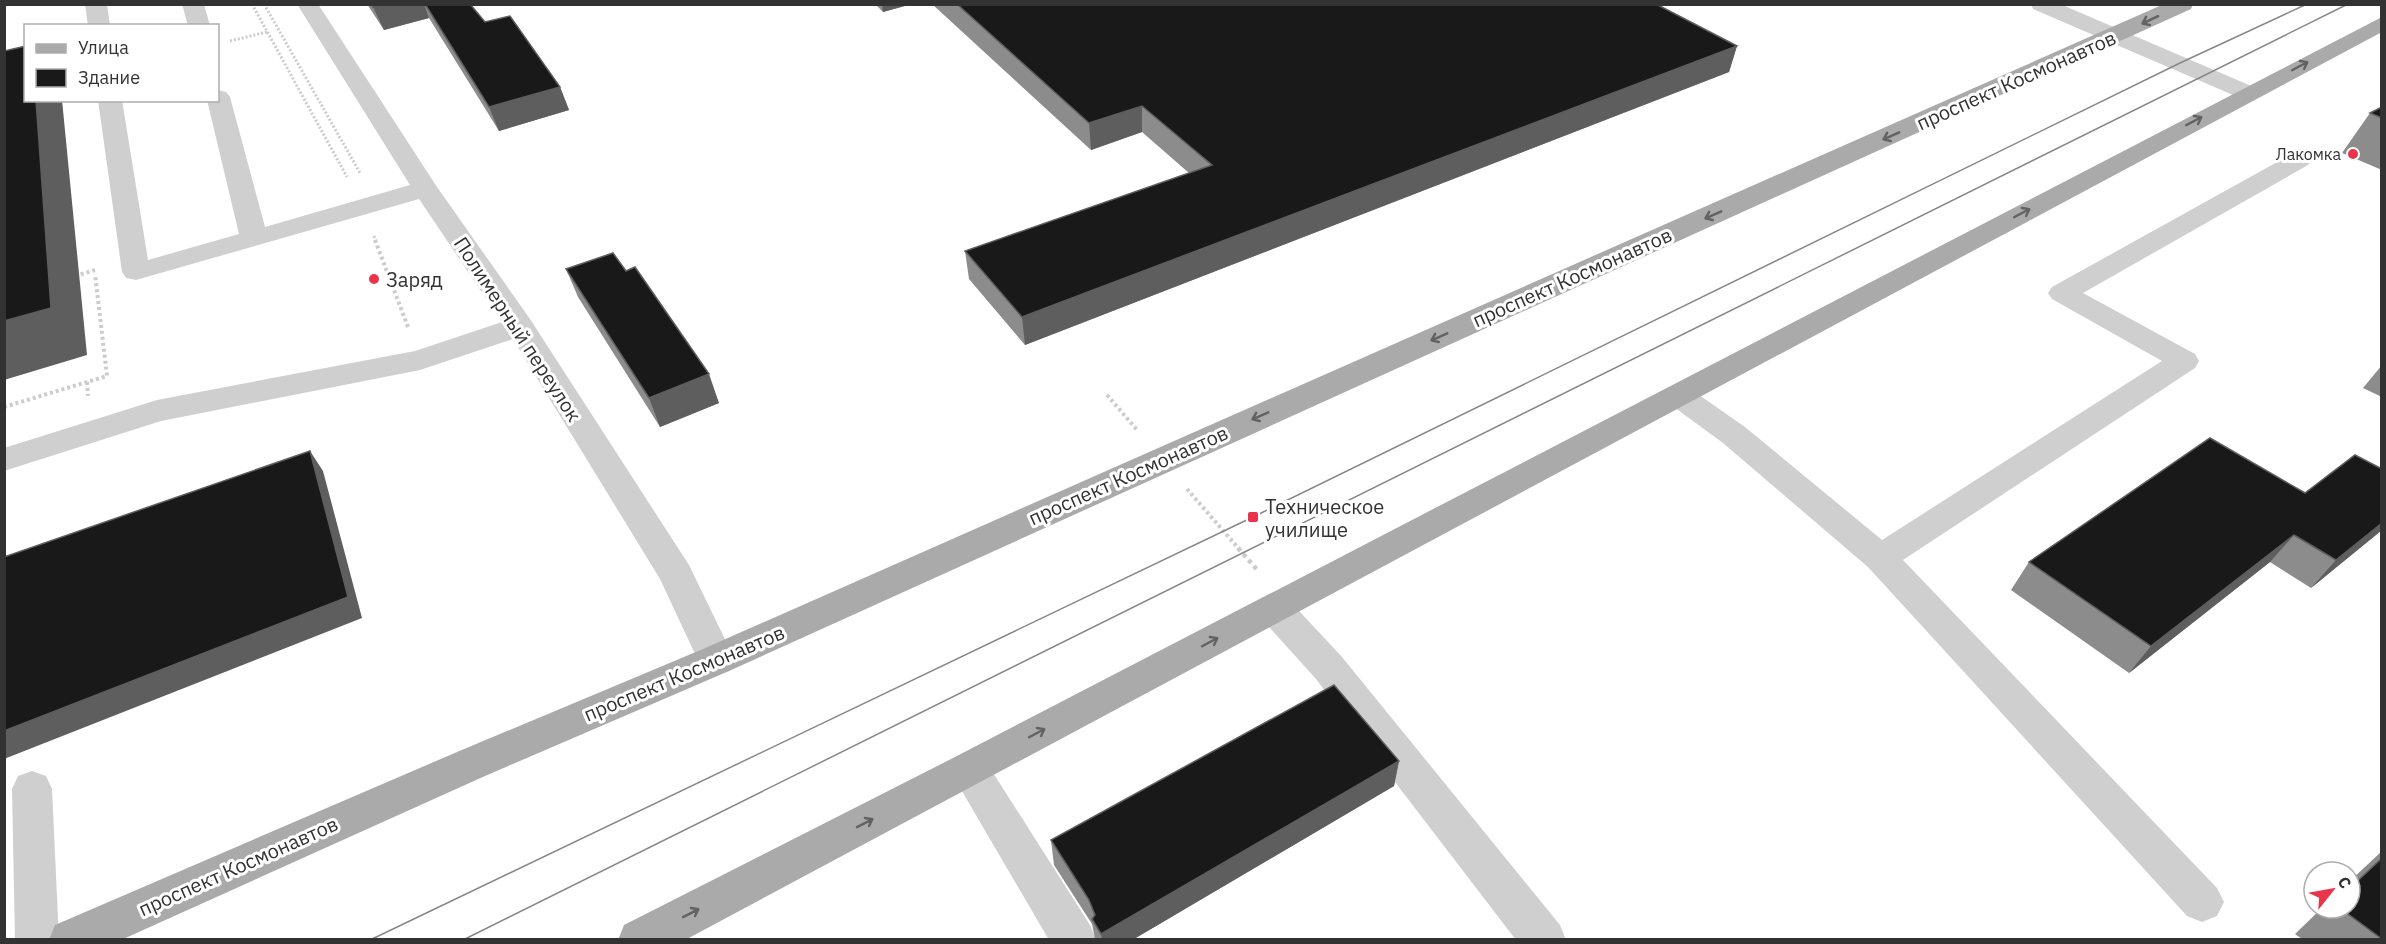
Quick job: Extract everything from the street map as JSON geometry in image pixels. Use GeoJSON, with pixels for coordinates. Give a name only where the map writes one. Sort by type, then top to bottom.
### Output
{"type":"FeatureCollection","features":[{"type":"Feature","properties":{"kind":"main road","name":"проспект Космонавтов"},"geometry":{"type":"LineString","coordinates":[[71,939],[716,660],[2183,4]]}},
{"type":"Feature","properties":{"kind":"main road"},"geometry":{"type":"LineString","coordinates":[[640,939],[969,769],[2382,23]]}},
{"type":"Feature","properties":{"kind":"street"},"geometry":{"type":"LineString","coordinates":[[96,4],[99,24]]}},
{"type":"Feature","properties":{"kind":"street"},"geometry":{"type":"LineString","coordinates":[[193,4],[198,24]]}},
{"type":"Feature","properties":{"kind":"street","name":"Полимерный переулок"},"geometry":{"type":"LineString","coordinates":[[307,4],[425,189],[520,326],[676,575],[716,660]]}},
{"type":"Feature","properties":{"kind":"street"},"geometry":{"type":"LineString","coordinates":[[2041,4],[2248,93]]}},
{"type":"Feature","properties":{"kind":"street"},"geometry":{"type":"LineString","coordinates":[[219,101],[254,238]]}},
{"type":"Feature","properties":{"kind":"street"},"geometry":{"type":"LineString","coordinates":[[110,102],[136,272],[425,189]]}},
{"type":"Feature","properties":{"kind":"street"},"geometry":{"type":"LineString","coordinates":[[1880,558],[2184,361],[2062,293],[2299,160]]}},
{"type":"Feature","properties":{"kind":"street"},"geometry":{"type":"LineString","coordinates":[[4,460],[157,411],[420,360],[520,326]]}},
{"type":"Feature","properties":{"kind":"street"},"geometry":{"type":"LineString","coordinates":[[1678,395],[1734,435],[1880,558],[2202,902]]}},
{"type":"Feature","properties":{"kind":"street"},"geometry":{"type":"LineString","coordinates":[[1279,605],[1544,939]]}},
{"type":"Feature","properties":{"kind":"street"},"geometry":{"type":"LineString","coordinates":[[969,769],[1074,939]]}},
{"type":"Feature","properties":{"kind":"street"},"geometry":{"type":"LineString","coordinates":[[32,789],[37,939]]}},
{"type":"Feature","properties":{"kind":"path"},"geometry":{"type":"LineString","coordinates":[[227,42],[267,32],[252,4]]}},
{"type":"Feature","properties":{"kind":"path"},"geometry":{"type":"LineString","coordinates":[[264,4],[376,203]]}},
{"type":"Feature","properties":{"kind":"path"},"geometry":{"type":"LineString","coordinates":[[68,278],[94,270]]}},
{"type":"Feature","properties":{"kind":"path"},"geometry":{"type":"LineString","coordinates":[[4,407],[106,376],[105,358]]}},
{"type":"Feature","properties":{"kind":"path"},"geometry":{"type":"LineString","coordinates":[[1107,394],[1279,605]]}},
{"type":"Feature","properties":{"kind":"building"},"geometry":{"type":"Polygon","coordinates":[[[425,4],[470,4],[485,22],[510,16],[560,87],[489,107],[425,4]]]}},
{"type":"Feature","properties":{"kind":"building"},"geometry":{"type":"Polygon","coordinates":[[[957,4],[1656,4],[1737,46],[1022,317],[965,251],[1212,165],[1142,106],[1089,123],[957,4]]]}},
{"type":"Feature","properties":{"kind":"building"},"geometry":{"type":"Polygon","coordinates":[[[24,46],[24,102],[36,102],[51,308],[4,321],[4,51],[24,46]]]}},
{"type":"Feature","properties":{"kind":"building"},"geometry":{"type":"Polygon","coordinates":[[[2382,107],[2382,118],[2370,113],[2382,107]]]}},
{"type":"Feature","properties":{"kind":"building"},"geometry":{"type":"Polygon","coordinates":[[[613,253],[626,271],[635,267],[709,374],[649,398],[566,269],[613,253]]]}},
{"type":"Feature","properties":{"kind":"building"},"geometry":{"type":"Polygon","coordinates":[[[2210,438],[2305,493],[2355,455],[2382,469],[2382,523],[2336,560],[2294,535],[2151,646],[2029,562],[2210,438]]]}},
{"type":"Feature","properties":{"kind":"building"},"geometry":{"type":"Polygon","coordinates":[[[310,451],[348,597],[4,731],[4,557],[310,451]]]}},
{"type":"Feature","properties":{"kind":"building"},"geometry":{"type":"Polygon","coordinates":[[[1334,685],[1399,761],[1101,934],[1092,919],[1095,915],[1089,900],[1051,840],[1334,685]]]}},
{"type":"Feature","properties":{"kind":"building"},"geometry":{"type":"Polygon","coordinates":[[[2382,858],[2382,939],[2356,920],[2362,920],[2362,877],[2382,858]]]}},
{"type":"Feature","properties":{"kind":"tram line"},"geometry":{"type":"LineString","coordinates":[[370,940],[1253,517],[2180,63],[2307,4]]}},
{"type":"Feature","properties":{"kind":"tram line"},"geometry":{"type":"LineString","coordinates":[[463,940],[2348,4]]}},
{"type":"Feature","properties":{"kind":"place","name":"Лакомка"},"geometry":{"type":"Point","coordinates":[2353,154]}},
{"type":"Feature","properties":{"kind":"place","name":"Заряд"},"geometry":{"type":"Point","coordinates":[374,279]}},
{"type":"Feature","properties":{"kind":"place","name":"Техническое училище"},"geometry":{"type":"Point","coordinates":[1253,517]}}]}
